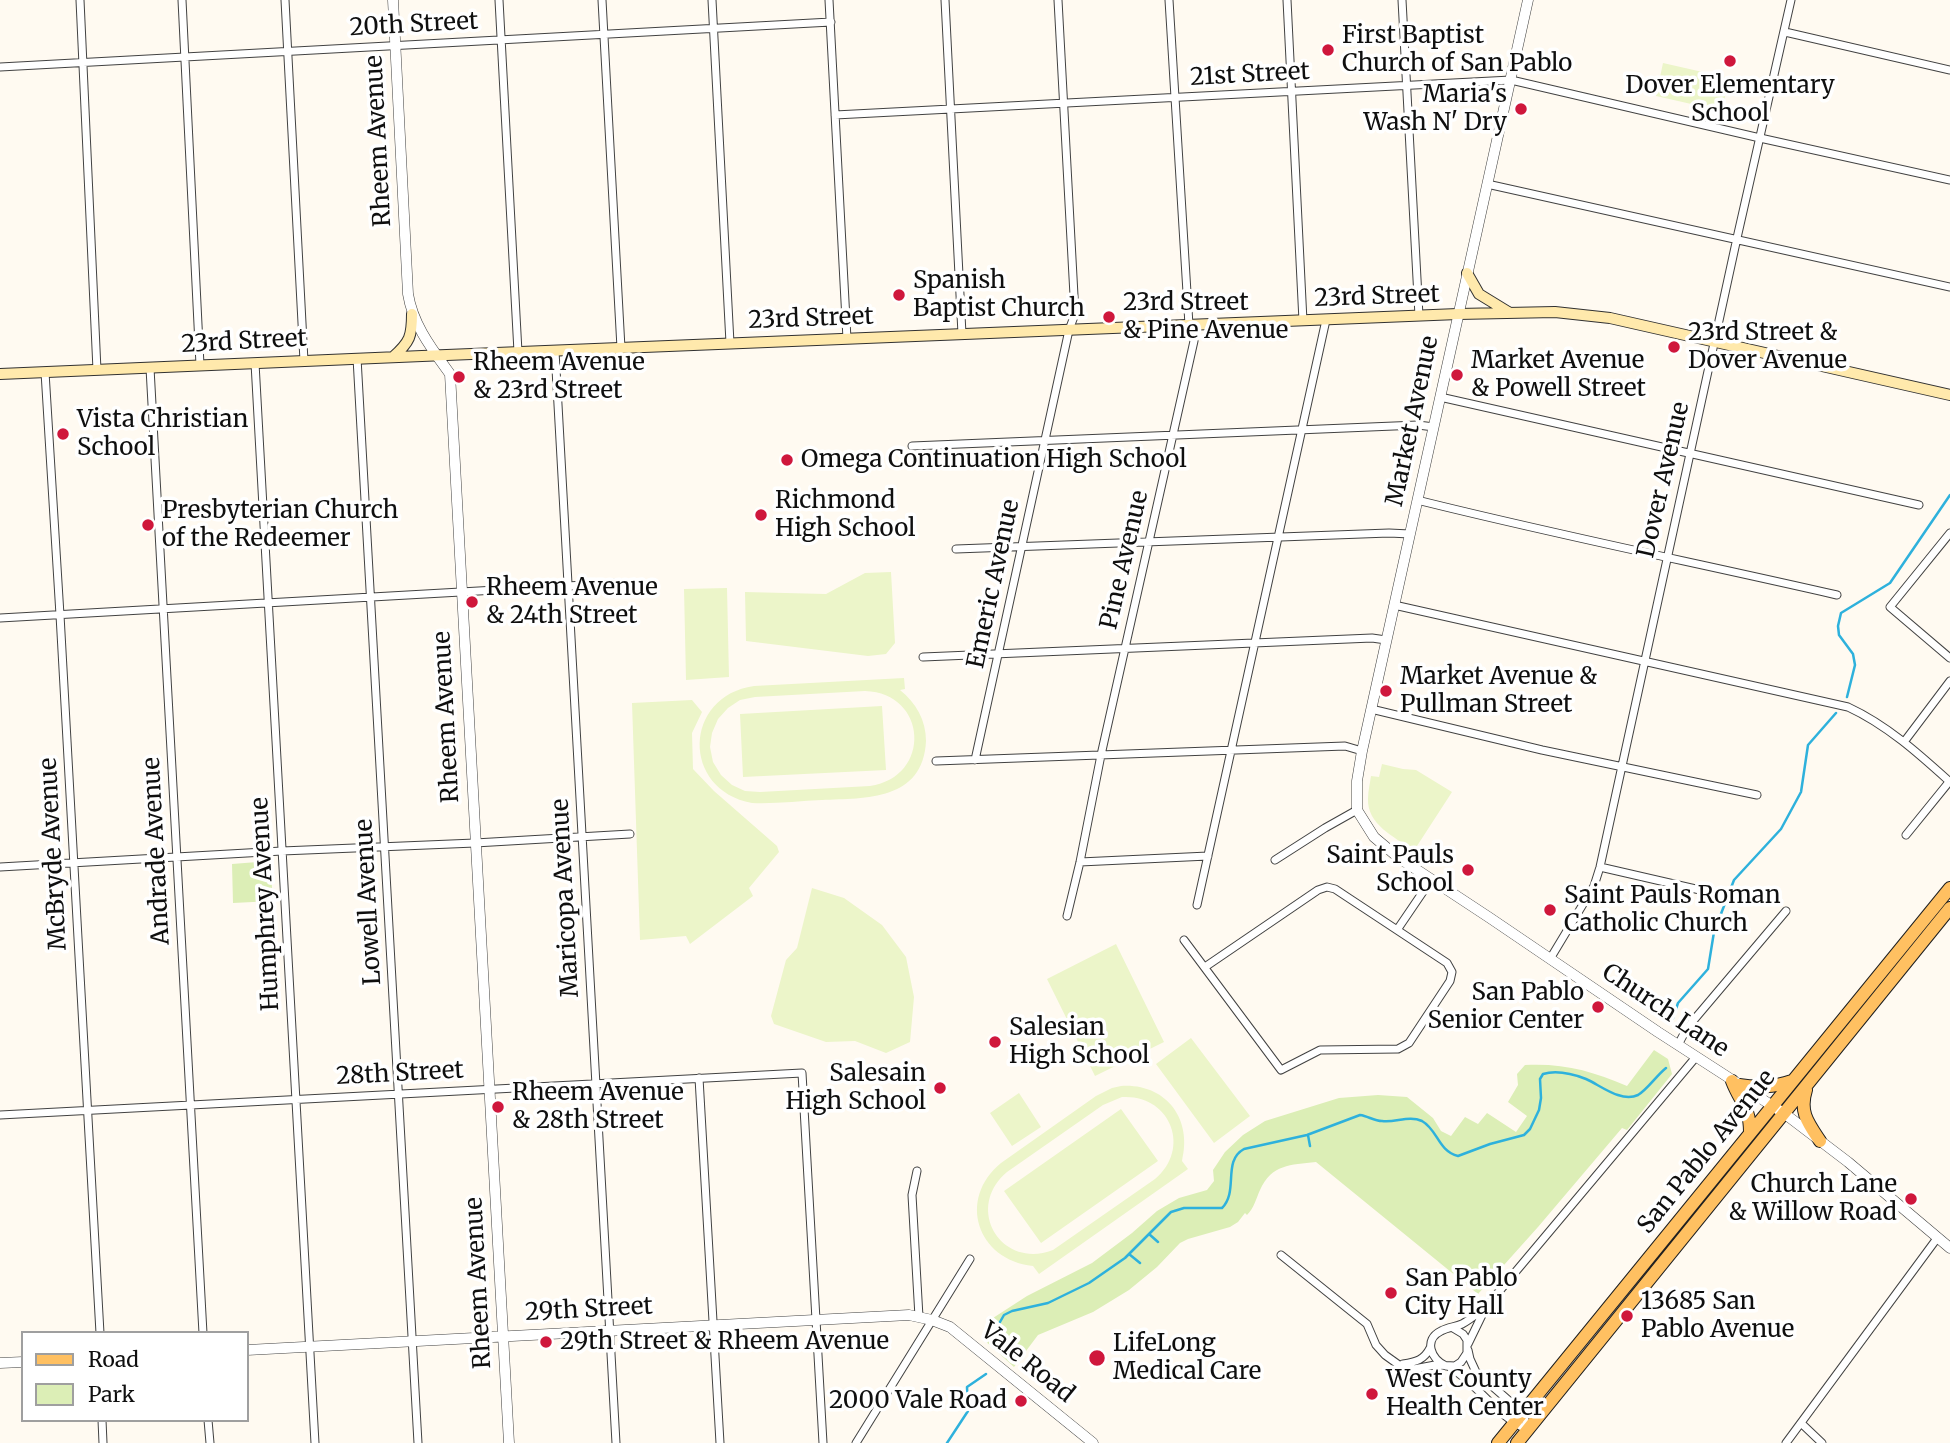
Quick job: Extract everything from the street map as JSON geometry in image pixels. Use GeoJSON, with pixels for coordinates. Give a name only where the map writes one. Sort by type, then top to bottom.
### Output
{"type":"FeatureCollection","features":[{"type":"Feature","properties":{"kind":"main road"},"geometry":{"type":"LineString","coordinates":[[1467,273],[1479,294],[1510,313]]}},
{"type":"Feature","properties":{"kind":"main road","name":"23rd Street"},"geometry":{"type":"LineString","coordinates":[[0,374],[1555,312],[1596,316],[1716,341],[1950,395]]}},
{"type":"Feature","properties":{"kind":"main road"},"geometry":{"type":"LineString","coordinates":[[393,357],[409,341],[412,314]]}},
{"type":"Feature","properties":{"kind":"main road","name":"San Pablo Avenue"},"geometry":{"type":"LineString","coordinates":[[1498,1443],[1865,991],[1948,900]]}},
{"type":"Feature","properties":{"kind":"main road","name":"San Pablo Avenue"},"geometry":{"type":"LineString","coordinates":[[1517,1443],[1785,1114],[1948,900]]}},
{"type":"Feature","properties":{"kind":"main road"},"geometry":{"type":"LineString","coordinates":[[1842,1042],[1842,1030],[1865,999],[1865,991]]}},
{"type":"Feature","properties":{"kind":"main road"},"geometry":{"type":"LineString","coordinates":[[1750,1132],[1749,1113],[1738,1096],[1736,1083],[1759,1088],[1792,1080]]}},
{"type":"Feature","properties":{"kind":"main road"},"geometry":{"type":"LineString","coordinates":[[1808,1085],[1803,1101],[1804,1112],[1820,1141]]}},
{"type":"Feature","properties":{"kind":"main road"},"geometry":{"type":"LineString","coordinates":[[1672,1252],[1674,1240],[1695,1208],[1693,1203]]}},
{"type":"Feature","properties":{"kind":"street"},"geometry":{"type":"LineString","coordinates":[[80,0],[97,370]]}},
{"type":"Feature","properties":{"kind":"street"},"geometry":{"type":"LineString","coordinates":[[182,0],[200,365]]}},
{"type":"Feature","properties":{"kind":"street"},"geometry":{"type":"LineString","coordinates":[[285,0],[304,361]]}},
{"type":"Feature","properties":{"kind":"street","name":"Rheem Avenue"},"geometry":{"type":"LineString","coordinates":[[393,0],[408,294],[412,314],[450,374],[509,1443]]}},
{"type":"Feature","properties":{"kind":"street"},"geometry":{"type":"LineString","coordinates":[[499,0],[518,352]]}},
{"type":"Feature","properties":{"kind":"street"},"geometry":{"type":"LineString","coordinates":[[603,0],[621,348]]}},
{"type":"Feature","properties":{"kind":"street"},"geometry":{"type":"LineString","coordinates":[[712,0],[730,344]]}},
{"type":"Feature","properties":{"kind":"street"},"geometry":{"type":"LineString","coordinates":[[829,0],[847,339]]}},
{"type":"Feature","properties":{"kind":"street"},"geometry":{"type":"LineString","coordinates":[[945,0],[962,334]]}},
{"type":"Feature","properties":{"kind":"street","name":"Emeric Avenue"},"geometry":{"type":"LineString","coordinates":[[975,760],[1044,441],[1075,314],[1058,0]]}},
{"type":"Feature","properties":{"kind":"street","name":"Pine Avenue"},"geometry":{"type":"LineString","coordinates":[[1067,916],[1194,341],[1189,325],[1169,0]]}},
{"type":"Feature","properties":{"kind":"street"},"geometry":{"type":"LineString","coordinates":[[1287,0],[1303,321]]}},
{"type":"Feature","properties":{"kind":"street"},"geometry":{"type":"LineString","coordinates":[[1402,0],[1419,316]]}},
{"type":"Feature","properties":{"kind":"street","name":"Market Avenue"},"geometry":{"type":"LineString","coordinates":[[1357,810],[1357,781],[1362,751],[1528,0]]}},
{"type":"Feature","properties":{"kind":"street","name":"Dover Avenue"},"geometry":{"type":"LineString","coordinates":[[1550,959],[1594,887],[1600,867],[1643,661],[1791,0]]}},
{"type":"Feature","properties":{"kind":"street","name":"20th Street"},"geometry":{"type":"LineString","coordinates":[[0,67],[831,22]]}},
{"type":"Feature","properties":{"kind":"street"},"geometry":{"type":"LineString","coordinates":[[1785,32],[1950,70]]}},
{"type":"Feature","properties":{"kind":"street","name":"21st Street"},"geometry":{"type":"LineString","coordinates":[[835,115],[1511,80],[1950,180]]}},
{"type":"Feature","properties":{"kind":"street"},"geometry":{"type":"LineString","coordinates":[[1487,184],[1950,287]]}},
{"type":"Feature","properties":{"kind":"street"},"geometry":{"type":"LineString","coordinates":[[1197,905],[1326,320]]}},
{"type":"Feature","properties":{"kind":"street","name":"Maricopa Avenue"},"geometry":{"type":"LineString","coordinates":[[555,351],[616,1443]]}},
{"type":"Feature","properties":{"kind":"street","name":"Lowell Avenue"},"geometry":{"type":"LineString","coordinates":[[357,358],[418,1443]]}},
{"type":"Feature","properties":{"kind":"street","name":"Humphrey Avenue"},"geometry":{"type":"LineString","coordinates":[[255,363],[315,1443]]}},
{"type":"Feature","properties":{"kind":"street","name":"Andrade Avenue"},"geometry":{"type":"LineString","coordinates":[[150,368],[203,1331]]}},
{"type":"Feature","properties":{"kind":"street","name":"McBryde Avenue"},"geometry":{"type":"LineString","coordinates":[[45,372],[100,1331]]}},
{"type":"Feature","properties":{"kind":"street"},"geometry":{"type":"LineString","coordinates":[[1440,397],[1919,505]]}},
{"type":"Feature","properties":{"kind":"street"},"geometry":{"type":"LineString","coordinates":[[912,446],[1418,425],[1434,427]]}},
{"type":"Feature","properties":{"kind":"street"},"geometry":{"type":"LineString","coordinates":[[1417,500],[1538,530],[1837,595]]}},
{"type":"Feature","properties":{"kind":"street"},"geometry":{"type":"LineString","coordinates":[[1950,533],[1889,607],[1950,658]]}},
{"type":"Feature","properties":{"kind":"street"},"geometry":{"type":"LineString","coordinates":[[956,550],[1410,534]]}},
{"type":"Feature","properties":{"kind":"street"},"geometry":{"type":"LineString","coordinates":[[0,618],[620,583]]}},
{"type":"Feature","properties":{"kind":"street"},"geometry":{"type":"LineString","coordinates":[[1394,605],[1848,707],[1868,716],[1950,782],[1906,835]]}},
{"type":"Feature","properties":{"kind":"street"},"geometry":{"type":"LineString","coordinates":[[923,657],[1372,638],[1386,640]]}},
{"type":"Feature","properties":{"kind":"street"},"geometry":{"type":"LineString","coordinates":[[1903,742],[1950,681]]}},
{"type":"Feature","properties":{"kind":"street"},"geometry":{"type":"LineString","coordinates":[[1371,709],[1542,750],[1757,795]]}},
{"type":"Feature","properties":{"kind":"street"},"geometry":{"type":"LineString","coordinates":[[936,761],[1345,747],[1362,751]]}},
{"type":"Feature","properties":{"kind":"street"},"geometry":{"type":"LineString","coordinates":[[1275,860],[1357,810]]}},
{"type":"Feature","properties":{"kind":"street","name":"Church Lane"},"geometry":{"type":"LineString","coordinates":[[1357,810],[1374,837],[1399,858],[1696,1058],[1785,1114],[1950,1248]]}},
{"type":"Feature","properties":{"kind":"street"},"geometry":{"type":"LineString","coordinates":[[0,867],[629,834]]}},
{"type":"Feature","properties":{"kind":"street"},"geometry":{"type":"LineString","coordinates":[[1080,862],[1208,856]]}},
{"type":"Feature","properties":{"kind":"street"},"geometry":{"type":"LineString","coordinates":[[1600,867],[1713,893]]}},
{"type":"Feature","properties":{"kind":"street"},"geometry":{"type":"LineString","coordinates":[[1397,929],[1431,880]]}},
{"type":"Feature","properties":{"kind":"street"},"geometry":{"type":"LineString","coordinates":[[1184,940],[1281,1070],[1320,1050],[1398,1049],[1409,1043],[1450,981],[1452,972],[1447,963],[1397,929],[1335,889],[1327,887],[1318,890],[1205,968]]}},
{"type":"Feature","properties":{"kind":"street"},"geometry":{"type":"LineString","coordinates":[[1678,1045],[1687,1028],[1786,911]]}},
{"type":"Feature","properties":{"kind":"street"},"geometry":{"type":"LineString","coordinates":[[1399,1366],[1420,1360],[1427,1353],[1435,1335],[1463,1323],[1486,1307],[1696,1058]]}},
{"type":"Feature","properties":{"kind":"street","name":"28th Street"},"geometry":{"type":"LineString","coordinates":[[0,1115],[802,1073],[816,1320]]}},
{"type":"Feature","properties":{"kind":"street"},"geometry":{"type":"LineString","coordinates":[[699,1078],[720,1443]]}},
{"type":"Feature","properties":{"kind":"street"},"geometry":{"type":"LineString","coordinates":[[917,1171],[912,1195],[919,1317]]}},
{"type":"Feature","properties":{"kind":"street"},"geometry":{"type":"LineString","coordinates":[[1786,1443],[1938,1237]]}},
{"type":"Feature","properties":{"kind":"street"},"geometry":{"type":"LineString","coordinates":[[1281,1255],[1367,1324],[1376,1345],[1399,1366],[1455,1366],[1461,1362],[1486,1307]]}},
{"type":"Feature","properties":{"kind":"street"},"geometry":{"type":"LineString","coordinates":[[856,1443],[970,1259]]}},
{"type":"Feature","properties":{"kind":"street","name":"29th Street"},"geometry":{"type":"LineString","coordinates":[[248,1350],[902,1315],[932,1320]]}},
{"type":"Feature","properties":{"kind":"street"},"geometry":{"type":"LineString","coordinates":[[816,1320],[823,1443]]}},
{"type":"Feature","properties":{"kind":"street","name":"Vale Road"},"geometry":{"type":"LineString","coordinates":[[932,1320],[950,1327],[1093,1443]]}},
{"type":"Feature","properties":{"kind":"street"},"geometry":{"type":"LineString","coordinates":[[1453,1328],[1463,1334],[1476,1372],[1523,1413],[1528,1430]]}},
{"type":"Feature","properties":{"kind":"street"},"geometry":{"type":"LineString","coordinates":[[1431,1346],[1434,1359],[1470,1381],[1482,1396],[1514,1424],[1528,1430]]}},
{"type":"Feature","properties":{"kind":"street"},"geometry":{"type":"LineString","coordinates":[[0,1363],[21,1362]]}},
{"type":"Feature","properties":{"kind":"street"},"geometry":{"type":"LineString","coordinates":[[102,1422],[103,1443]]}},
{"type":"Feature","properties":{"kind":"street"},"geometry":{"type":"LineString","coordinates":[[208,1422],[209,1443]]}},
{"type":"Feature","properties":{"kind":"street"},"geometry":{"type":"LineString","coordinates":[[1801,1423],[1822,1443]]}},
{"type":"Feature","properties":{"kind":"green space"},"geometry":{"type":"Polygon","coordinates":[[[1663,63],[1729,78],[1722,111],[1656,96],[1663,63]]]}},
{"type":"Feature","properties":{"kind":"green space"},"geometry":{"type":"Polygon","coordinates":[[[891,572],[895,643],[886,654],[868,656],[746,641],[745,592],[826,594],[865,573],[891,572]]]}},
{"type":"Feature","properties":{"kind":"green space"},"geometry":{"type":"Polygon","coordinates":[[[727,588],[729,677],[686,680],[684,589],[727,588]]]}},
{"type":"Feature","properties":{"kind":"green space"},"geometry":{"type":"Polygon","coordinates":[[[904,678],[905,689],[900,690],[915,706],[924,726],[926,741],[922,761],[915,775],[903,786],[873,796],[752,803],[729,795],[712,781],[703,763],[700,743],[703,724],[714,707],[731,693],[754,686],[904,678]],[[865,691],[740,700],[718,719],[710,747],[713,762],[721,775],[732,785],[745,791],[870,786],[890,779],[904,768],[912,753],[914,736],[911,720],[901,705],[886,695],[865,691]]]}},
{"type":"Feature","properties":{"kind":"green space"},"geometry":{"type":"Polygon","coordinates":[[[692,700],[702,712],[692,733],[693,769],[777,846],[779,852],[749,888],[753,896],[690,944],[686,936],[640,940],[632,703],[692,700]]]}},
{"type":"Feature","properties":{"kind":"green space"},"geometry":{"type":"Polygon","coordinates":[[[882,706],[886,770],[743,777],[740,714],[882,706]]]}},
{"type":"Feature","properties":{"kind":"green space"},"geometry":{"type":"Polygon","coordinates":[[[1382,764],[1416,770],[1452,792],[1417,846],[1412,849],[1383,829],[1369,808],[1371,776],[1379,777],[1382,764]]]}},
{"type":"Feature","properties":{"kind":"green space"},"geometry":{"type":"Polygon","coordinates":[[[270,861],[273,901],[233,903],[232,864],[270,861]]]}},
{"type":"Feature","properties":{"kind":"green space"},"geometry":{"type":"Polygon","coordinates":[[[812,888],[844,898],[882,925],[906,957],[914,997],[910,1042],[886,1053],[855,1041],[826,1042],[774,1024],[771,1016],[786,960],[797,948],[812,888]]]}},
{"type":"Feature","properties":{"kind":"green space"},"geometry":{"type":"Polygon","coordinates":[[[1116,944],[1164,1042],[1095,1076],[1047,979],[1116,944]]]}},
{"type":"Feature","properties":{"kind":"green space"},"geometry":{"type":"Polygon","coordinates":[[[1191,1038],[1250,1116],[1214,1143],[1156,1064],[1191,1038]]]}},
{"type":"Feature","properties":{"kind":"green space"},"geometry":{"type":"Polygon","coordinates":[[[1654,1050],[1668,1059],[1672,1074],[1627,1130],[1622,1128],[1478,1294],[1316,1162],[1290,1165],[1270,1175],[1247,1215],[1245,1213],[1238,1222],[1180,1243],[1129,1290],[1093,1312],[1038,1335],[1014,1367],[983,1339],[993,1318],[1027,1296],[1092,1263],[1157,1211],[1179,1198],[1207,1190],[1214,1181],[1213,1170],[1225,1152],[1243,1135],[1265,1121],[1339,1098],[1378,1095],[1407,1097],[1433,1118],[1441,1131],[1451,1136],[1465,1117],[1478,1124],[1487,1113],[1516,1132],[1527,1116],[1508,1102],[1518,1085],[1517,1074],[1525,1065],[1577,1069],[1627,1086],[1654,1050]]]}},
{"type":"Feature","properties":{"kind":"green space"},"geometry":{"type":"Polygon","coordinates":[[[1121,1086],[1151,1090],[1172,1106],[1183,1131],[1182,1161],[1188,1169],[1039,1274],[1033,1266],[1014,1261],[998,1252],[987,1240],[980,1226],[977,1210],[980,1193],[987,1178],[1001,1163],[1096,1096],[1121,1086]],[[1122,1097],[1103,1105],[1007,1172],[994,1187],[989,1202],[989,1218],[994,1232],[1004,1244],[1018,1251],[1034,1254],[1053,1250],[1155,1179],[1172,1153],[1173,1139],[1170,1125],[1163,1113],[1153,1104],[1139,1098],[1122,1097]]]}},
{"type":"Feature","properties":{"kind":"green space"},"geometry":{"type":"Polygon","coordinates":[[[1019,1093],[1041,1127],[1012,1146],[990,1113],[1019,1093]]]}},
{"type":"Feature","properties":{"kind":"green space"},"geometry":{"type":"Polygon","coordinates":[[[1121,1109],[1158,1161],[1041,1243],[1004,1191],[1121,1109]]]}},
{"type":"Feature","properties":{"kind":"waterway"},"geometry":{"type":"LineString","coordinates":[[1847,697],[1855,665],[1853,654],[1839,635],[1841,613],[1890,583],[1950,495]]}},
{"type":"Feature","properties":{"kind":"waterway"},"geometry":{"type":"LineString","coordinates":[[1673,1018],[1678,1003],[1708,969],[1714,932],[1734,880],[1781,829],[1801,792],[1808,745],[1836,713]]}},
{"type":"Feature","properties":{"kind":"waterway"},"geometry":{"type":"LineString","coordinates":[[993,1346],[1004,1315],[1048,1303],[1089,1283],[1125,1258],[1171,1212],[1184,1208],[1222,1208],[1230,1193],[1234,1161],[1237,1154],[1244,1149],[1307,1135],[1360,1115],[1379,1121],[1422,1121],[1446,1150],[1458,1156],[1524,1135],[1539,1110],[1540,1079],[1543,1074],[1576,1076],[1618,1095],[1631,1097],[1642,1092],[1666,1068]]}},
{"type":"Feature","properties":{"kind":"waterway"},"geometry":{"type":"LineString","coordinates":[[1308,1135],[1310,1146]]}},
{"type":"Feature","properties":{"kind":"waterway"},"geometry":{"type":"LineString","coordinates":[[1149,1234],[1158,1242]]}},
{"type":"Feature","properties":{"kind":"waterway"},"geometry":{"type":"LineString","coordinates":[[1129,1254],[1140,1263]]}},
{"type":"Feature","properties":{"kind":"waterway"},"geometry":{"type":"LineString","coordinates":[[947,1443],[968,1411],[967,1387],[986,1374]]}},
{"type":"Feature","properties":{"kind":"place","name":"First Baptist Church of San Pablo"},"geometry":{"type":"Point","coordinates":[1328,50]}},
{"type":"Feature","properties":{"kind":"place","name":"Dover Elementary School"},"geometry":{"type":"Point","coordinates":[1730,61]}},
{"type":"Feature","properties":{"kind":"place","name":"Maria's Wash N' Dry"},"geometry":{"type":"Point","coordinates":[1521,109]}},
{"type":"Feature","properties":{"kind":"place","name":"Spanish Baptist Church"},"geometry":{"type":"Point","coordinates":[899,295]}},
{"type":"Feature","properties":{"kind":"place","name":"23rd Street & Pine Avenue"},"geometry":{"type":"Point","coordinates":[1109,317]}},
{"type":"Feature","properties":{"kind":"place","name":"23rd Street & Dover Avenue"},"geometry":{"type":"Point","coordinates":[1674,347]}},
{"type":"Feature","properties":{"kind":"place","name":"Market Avenue & Powell Street"},"geometry":{"type":"Point","coordinates":[1457,375]}},
{"type":"Feature","properties":{"kind":"place","name":"Rheem Avenue & 23rd Street"},"geometry":{"type":"Point","coordinates":[459,377]}},
{"type":"Feature","properties":{"kind":"place","name":"Vista Christian School"},"geometry":{"type":"Point","coordinates":[63,434]}},
{"type":"Feature","properties":{"kind":"place","name":"Omega Continuation High School"},"geometry":{"type":"Point","coordinates":[787,460]}},
{"type":"Feature","properties":{"kind":"place","name":"Richmond High School"},"geometry":{"type":"Point","coordinates":[761,515]}},
{"type":"Feature","properties":{"kind":"place","name":"Presbyterian Church of the Redeemer"},"geometry":{"type":"Point","coordinates":[148,525]}},
{"type":"Feature","properties":{"kind":"place","name":"Rheem Avenue & 24th Street"},"geometry":{"type":"Point","coordinates":[472,602]}},
{"type":"Feature","properties":{"kind":"place","name":"Market Avenue & Pullman Street"},"geometry":{"type":"Point","coordinates":[1386,691]}},
{"type":"Feature","properties":{"kind":"place","name":"Saint Pauls School"},"geometry":{"type":"Point","coordinates":[1468,870]}},
{"type":"Feature","properties":{"kind":"place","name":"Saint Pauls Roman Catholic Church"},"geometry":{"type":"Point","coordinates":[1550,910]}},
{"type":"Feature","properties":{"kind":"place","name":"San Pablo Senior Center"},"geometry":{"type":"Point","coordinates":[1598,1007]}},
{"type":"Feature","properties":{"kind":"place","name":"Salesian High School"},"geometry":{"type":"Point","coordinates":[995,1042]}},
{"type":"Feature","properties":{"kind":"place","name":"Salesain High School"},"geometry":{"type":"Point","coordinates":[940,1088]}},
{"type":"Feature","properties":{"kind":"place","name":"Rheem Avenue & 28th Street"},"geometry":{"type":"Point","coordinates":[498,1107]}},
{"type":"Feature","properties":{"kind":"place","name":"Church Lane & Willow Road"},"geometry":{"type":"Point","coordinates":[1911,1199]}},
{"type":"Feature","properties":{"kind":"place","name":"San Pablo City Hall"},"geometry":{"type":"Point","coordinates":[1391,1293]}},
{"type":"Feature","properties":{"kind":"place","name":"13685 San Pablo Avenue"},"geometry":{"type":"Point","coordinates":[1627,1316]}},
{"type":"Feature","properties":{"kind":"place","name":"29th Street & Rheem Avenue"},"geometry":{"type":"Point","coordinates":[546,1342]}},
{"type":"Feature","properties":{"kind":"place","name":"LifeLong Medical Care"},"geometry":{"type":"Point","coordinates":[1097,1358]}},
{"type":"Feature","properties":{"kind":"place","name":"West County Health Center"},"geometry":{"type":"Point","coordinates":[1372,1394]}},
{"type":"Feature","properties":{"kind":"place","name":"2000 Vale Road"},"geometry":{"type":"Point","coordinates":[1021,1401]}}]}
